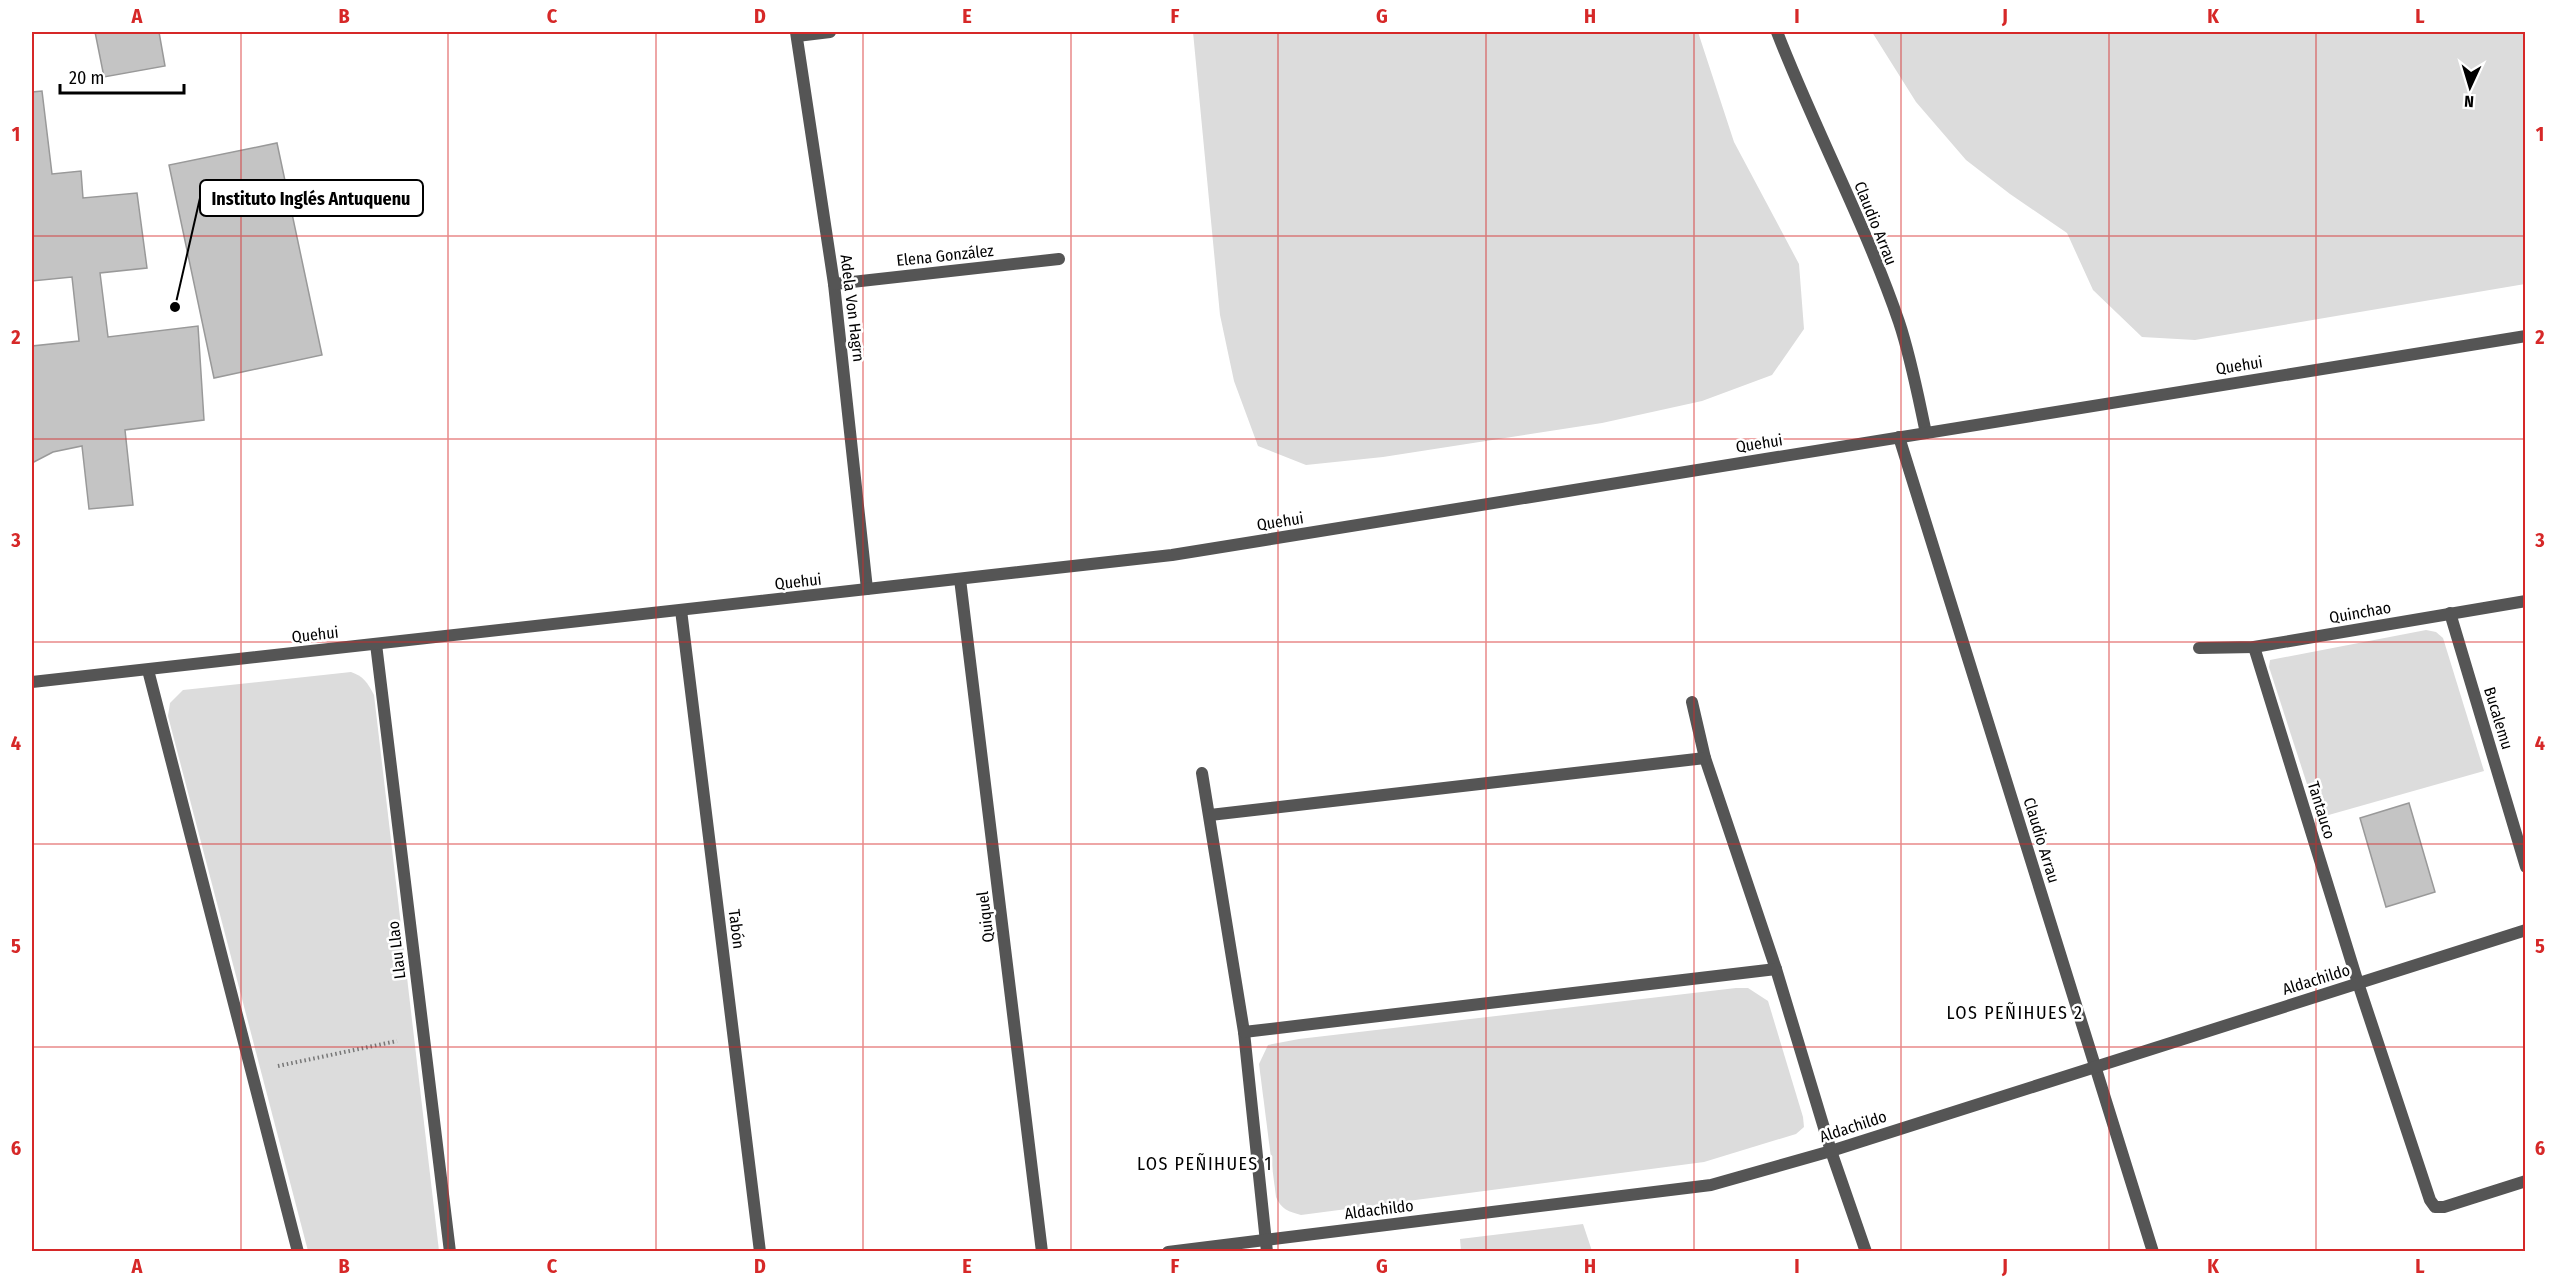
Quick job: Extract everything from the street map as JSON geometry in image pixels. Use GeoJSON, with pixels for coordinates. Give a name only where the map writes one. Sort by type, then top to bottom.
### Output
{"type":"FeatureCollection","features":[{"type":"Feature","properties":{"kind":"street"},"geometry":{"type":"LineString","coordinates":[[797,34],[830,32]]}},
{"type":"Feature","properties":{"kind":"street","name":"Claudio Arrau"},"geometry":{"type":"LineString","coordinates":[[1777,32],[1799,88],[1852,203],[1899,323],[1926,433]]}},
{"type":"Feature","properties":{"kind":"street","name":"Adela Von Hagrn"},"geometry":{"type":"LineString","coordinates":[[797,34],[834,284],[867,590]]}},
{"type":"Feature","properties":{"kind":"street","name":"Elena González"},"geometry":{"type":"LineString","coordinates":[[834,284],[1059,259]]}},
{"type":"Feature","properties":{"kind":"street","name":"Quehui"},"geometry":{"type":"LineString","coordinates":[[32,682],[1172,555],[2526,336]]}},
{"type":"Feature","properties":{"kind":"street","name":"Claudio Arrau"},"geometry":{"type":"LineString","coordinates":[[1899,437],[2153,1251]]}},
{"type":"Feature","properties":{"kind":"street","name":"Quiquel"},"geometry":{"type":"LineString","coordinates":[[960,579],[1042,1251]]}},
{"type":"Feature","properties":{"kind":"street","name":"Quinchao"},"geometry":{"type":"LineString","coordinates":[[2199,648],[2254,647],[2526,601]]}},
{"type":"Feature","properties":{"kind":"street","name":"Tabón"},"geometry":{"type":"LineString","coordinates":[[681,610],[760,1251]]}},
{"type":"Feature","properties":{"kind":"street","name":"Bucalemu"},"geometry":{"type":"LineString","coordinates":[[2450,613],[2526,867]]}},
{"type":"Feature","properties":{"kind":"street","name":"Llau Llao"},"geometry":{"type":"LineString","coordinates":[[376,644],[450,1251]]}},
{"type":"Feature","properties":{"kind":"street","name":"Tantauco"},"geometry":{"type":"LineString","coordinates":[[2254,647],[2358,983],[2430,1200],[2435,1207],[2444,1207],[2526,1181]]}},
{"type":"Feature","properties":{"kind":"street"},"geometry":{"type":"LineString","coordinates":[[148,670],[298,1251]]}},
{"type":"Feature","properties":{"kind":"street"},"geometry":{"type":"LineString","coordinates":[[1692,702],[1705,758],[1776,969],[1830,1151],[1866,1251]]}},
{"type":"Feature","properties":{"kind":"street"},"geometry":{"type":"LineString","coordinates":[[1210,815],[1705,758]]}},
{"type":"Feature","properties":{"kind":"street"},"geometry":{"type":"LineString","coordinates":[[1202,773],[1244,1032],[1267,1245]]}},
{"type":"Feature","properties":{"kind":"street","name":"Aldachildo"},"geometry":{"type":"LineString","coordinates":[[1168,1251],[1267,1245],[1711,1185],[1830,1151],[2526,930]]}},
{"type":"Feature","properties":{"kind":"street"},"geometry":{"type":"LineString","coordinates":[[1244,1032],[1776,969]]}},
{"type":"Feature","properties":{"kind":"path"},"geometry":{"type":"LineString","coordinates":[[251,1071],[423,1036]]}},
{"type":"Feature","properties":{"kind":"shaded area"},"geometry":{"type":"Polygon","coordinates":[[[1193,32],[1698,32],[1734,142],[1799,264],[1804,329],[1772,375],[1702,401],[1602,423],[1383,457],[1306,465],[1258,446],[1234,381],[1220,315],[1193,32]]]}},
{"type":"Feature","properties":{"kind":"shaded area"},"geometry":{"type":"Polygon","coordinates":[[[1872,32],[2525,32],[2525,284],[2195,340],[2142,337],[2093,290],[2067,233],[1966,160],[1916,102],[1872,32]]]}},
{"type":"Feature","properties":{"kind":"shaded area"},"geometry":{"type":"Polygon","coordinates":[[[2426,630],[2436,632],[2443,638],[2484,771],[2318,818],[2269,667],[2270,660],[2426,630]]]}},
{"type":"Feature","properties":{"kind":"shaded area"},"geometry":{"type":"Polygon","coordinates":[[[351,672],[365,680],[374,695],[439,1251],[308,1251],[168,716],[170,703],[183,690],[351,672]]]}},
{"type":"Feature","properties":{"kind":"shaded area"},"geometry":{"type":"Polygon","coordinates":[[[1748,988],[1768,1001],[1803,1117],[1804,1127],[1796,1134],[1704,1162],[1301,1215],[1286,1209],[1276,1197],[1259,1064],[1268,1045],[1299,1039],[1748,988]]]}},
{"type":"Feature","properties":{"kind":"shaded area"},"geometry":{"type":"Polygon","coordinates":[[[1583,1224],[1592,1251],[1461,1251],[1460,1239],[1583,1224]]]}},
{"type":"Feature","properties":{"kind":"building"},"geometry":{"type":"Polygon","coordinates":[[[95,32],[159,32],[165,66],[104,77],[95,32]]]}},
{"type":"Feature","properties":{"kind":"building"},"geometry":{"type":"Polygon","coordinates":[[[42,91],[52,174],[81,171],[83,198],[137,193],[147,268],[100,273],[108,337],[198,326],[204,420],[125,430],[133,505],[89,509],[82,446],[53,452],[32,463],[32,346],[79,341],[72,277],[32,281],[32,92],[42,91]]]}},
{"type":"Feature","properties":{"kind":"building"},"geometry":{"type":"Polygon","coordinates":[[[277,143],[322,355],[214,378],[169,165],[277,143]]]}},
{"type":"Feature","properties":{"kind":"building"},"geometry":{"type":"Polygon","coordinates":[[[2409,803],[2435,892],[2386,907],[2360,818],[2409,803]]]}},
{"type":"Feature","properties":{"kind":"place","name":"Instituto Inglés Antuquenu"},"geometry":{"type":"Point","coordinates":[175,307]}},
{"type":"Feature","properties":{"kind":"district","name":"LOS PEÑIHUES 2"},"geometry":{"type":"Point","coordinates":[2015,1013]}},
{"type":"Feature","properties":{"kind":"district","name":"LOS PEÑIHUES 1"},"geometry":{"type":"Point","coordinates":[1205,1164]}}]}
